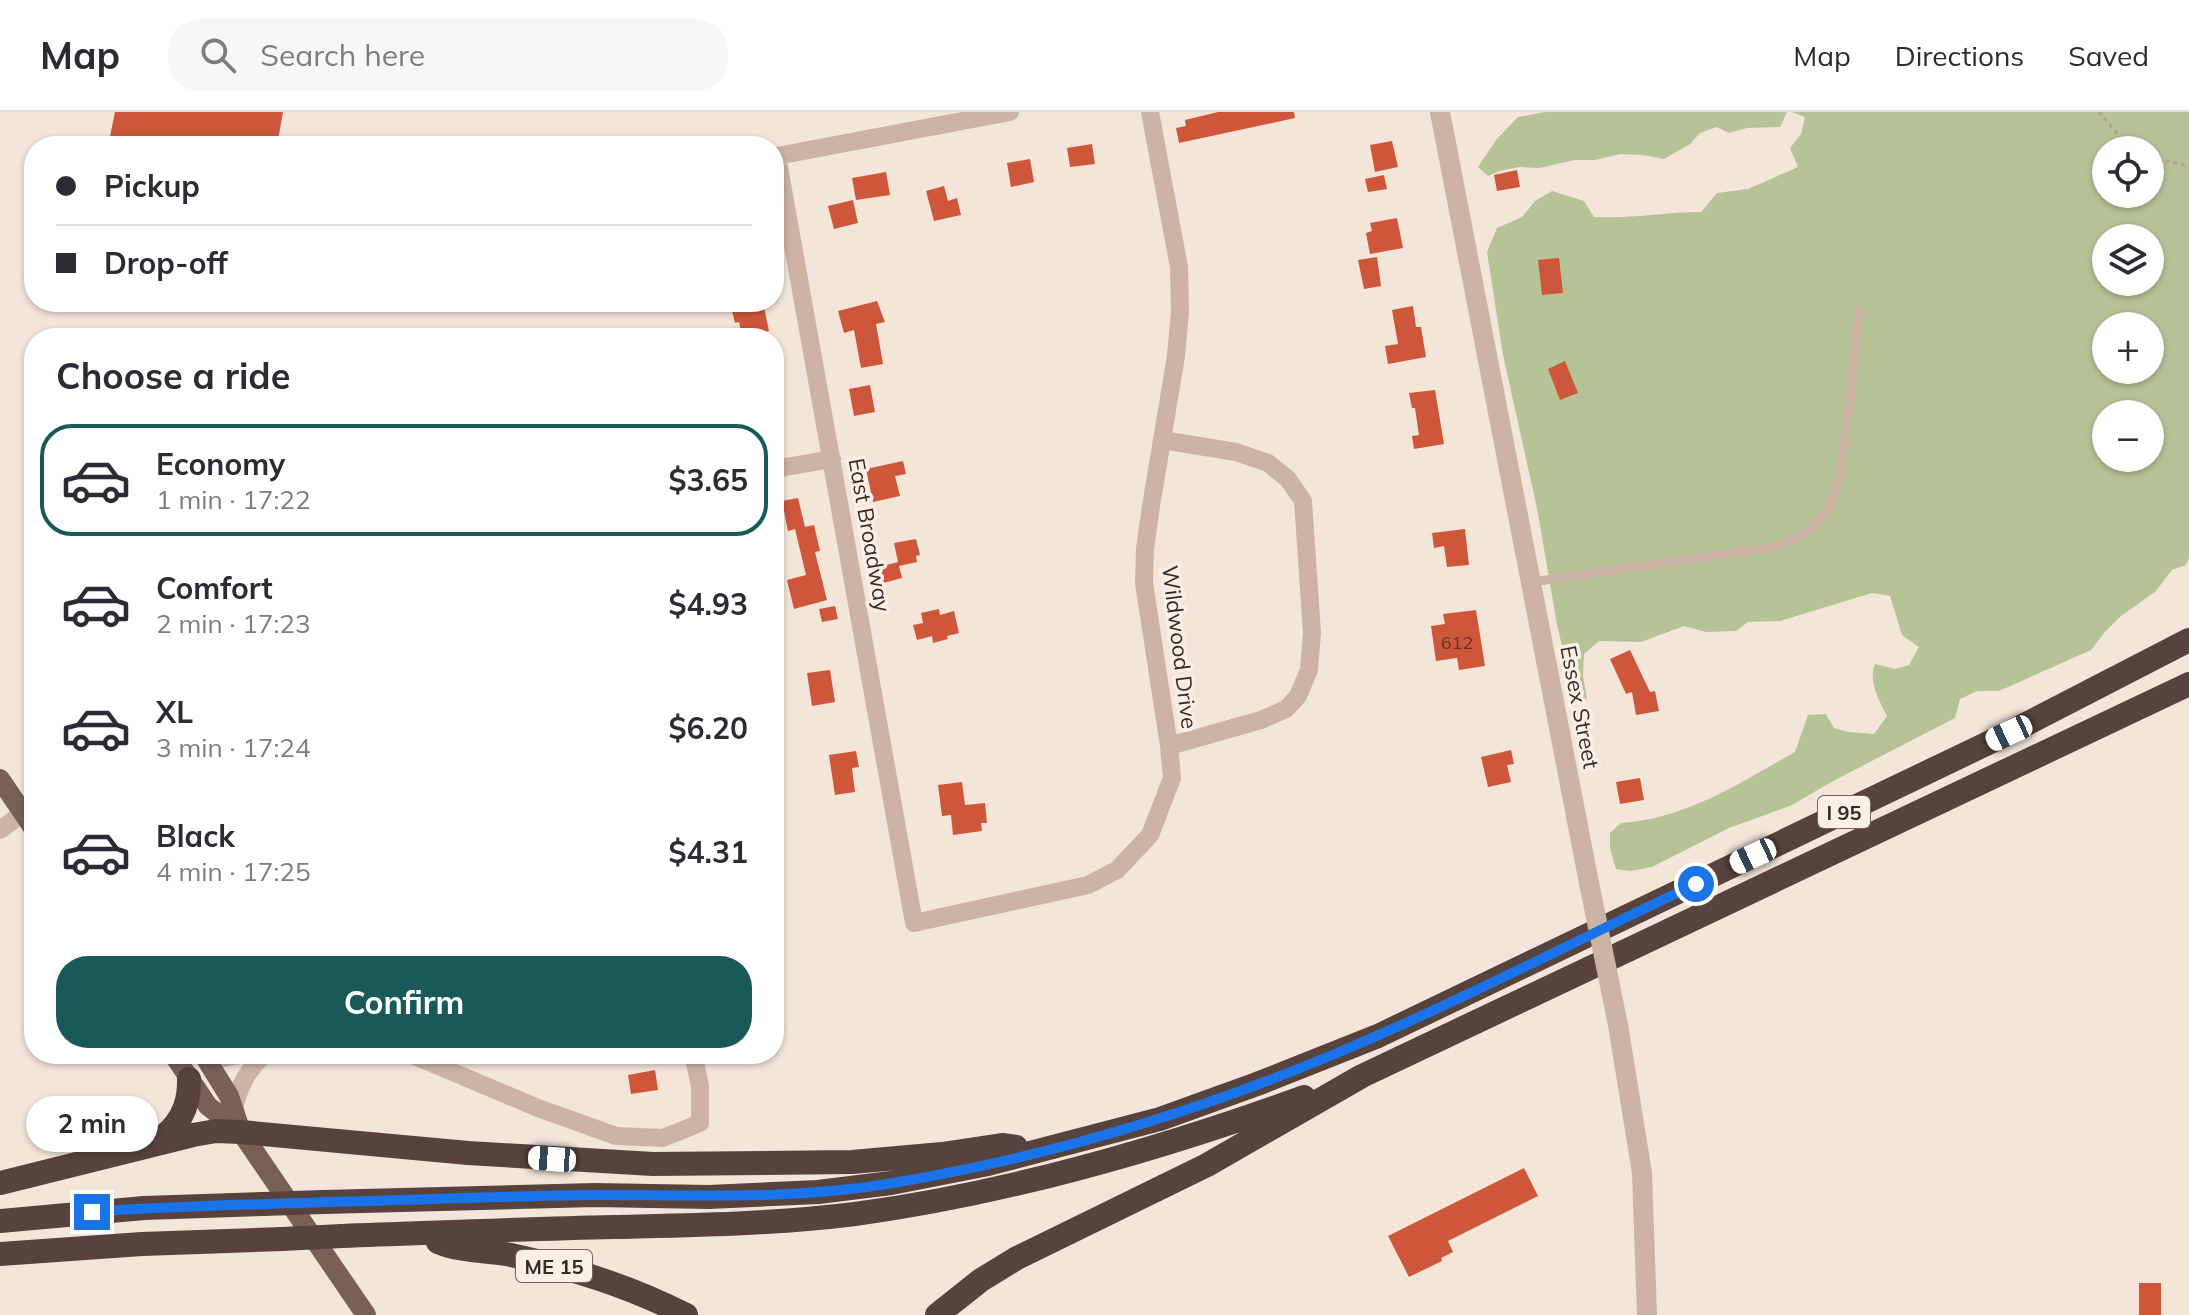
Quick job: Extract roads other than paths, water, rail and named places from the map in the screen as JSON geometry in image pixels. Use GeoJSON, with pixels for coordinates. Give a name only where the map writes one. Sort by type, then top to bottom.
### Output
{"type":"FeatureCollection","features":[{"type":"Feature","properties":{"kind":"highway","name":"I 95"},"geometry":{"type":"LineString","coordinates":[[0,1221],[144,1208],[534,1196],[709,1197],[818,1192],[891,1183],[1046,1150],[1160,1119],[1378,1036],[2009,733],[2189,640]]}},
{"type":"Feature","properties":{"kind":"highway","name":"I 95"},"geometry":{"type":"LineString","coordinates":[[0,1254],[142,1244],[761,1223],[855,1214],[916,1204],[1009,1187],[1095,1165],[1243,1119],[1362,1076],[2189,684]]}},
{"type":"Feature","properties":{"kind":"highway"},"geometry":{"type":"LineString","coordinates":[[937,1315],[981,1280],[1017,1258],[1207,1165],[1362,1076]]}},
{"type":"Feature","properties":{"kind":"highway"},"geometry":{"type":"LineString","coordinates":[[145,1147],[166,1136],[179,1121],[187,1103],[189,1079]]}},
{"type":"Feature","properties":{"kind":"highway"},"geometry":{"type":"LineString","coordinates":[[0,1183],[205,1132],[241,1132],[468,1153],[653,1164],[852,1162],[1002,1145],[1046,1150]]}},
{"type":"Feature","properties":{"kind":"highway","name":"ME 15"},"geometry":{"type":"LineString","coordinates":[[418,1233],[444,1245],[513,1256],[590,1276],[651,1298],[686,1315]]}},
{"type":"Feature","properties":{"kind":"main road"},"geometry":{"type":"LineString","coordinates":[[0,779],[24,814]]}},
{"type":"Feature","properties":{"kind":"main road"},"geometry":{"type":"LineString","coordinates":[[179,1064],[208,1106],[241,1132],[366,1315]]}},
{"type":"Feature","properties":{"kind":"main road"},"geometry":{"type":"LineString","coordinates":[[209,1064],[223,1084],[241,1132]]}},
{"type":"Feature","properties":{"kind":"street","name":"East Broadway"},"geometry":{"type":"LineString","coordinates":[[784,155],[1010,112]]}},
{"type":"Feature","properties":{"kind":"street","name":"Wildwood Drive"},"geometry":{"type":"LineString","coordinates":[[914,923],[1088,885],[1117,870],[1150,835],[1172,778],[1144,583],[1145,549],[1176,356],[1180,311],[1179,267],[1150,112]]}},
{"type":"Feature","properties":{"kind":"street","name":"Essex Street"},"geometry":{"type":"LineString","coordinates":[[1440,112],[1618,1025],[1642,1173],[1647,1315]]}},
{"type":"Feature","properties":{"kind":"street","name":"East Broadway"},"geometry":{"type":"LineString","coordinates":[[784,195],[914,923]]}},
{"type":"Feature","properties":{"kind":"street"},"geometry":{"type":"LineString","coordinates":[[1162,440],[1236,452],[1268,463],[1288,479],[1303,501],[1312,633],[1309,670],[1298,696],[1286,709],[1261,720],[1169,746]]}},
{"type":"Feature","properties":{"kind":"street"},"geometry":{"type":"LineString","coordinates":[[784,467],[832,459]]}},
{"type":"Feature","properties":{"kind":"street"},"geometry":{"type":"LineString","coordinates":[[0,830],[24,823]]}},
{"type":"Feature","properties":{"kind":"street"},"geometry":{"type":"LineString","coordinates":[[234,1108],[241,1085],[255,1064]]}},
{"type":"Feature","properties":{"kind":"street"},"geometry":{"type":"LineString","coordinates":[[434,1064],[538,1108],[616,1136],[663,1138],[700,1123],[700,1086],[695,1064]]}},
{"type":"Feature","properties":{"kind":"lane"},"geometry":{"type":"LineString","coordinates":[[1532,582],[1769,548],[1798,538],[1814,527],[1831,504],[1841,470],[1859,310]]}}]}
